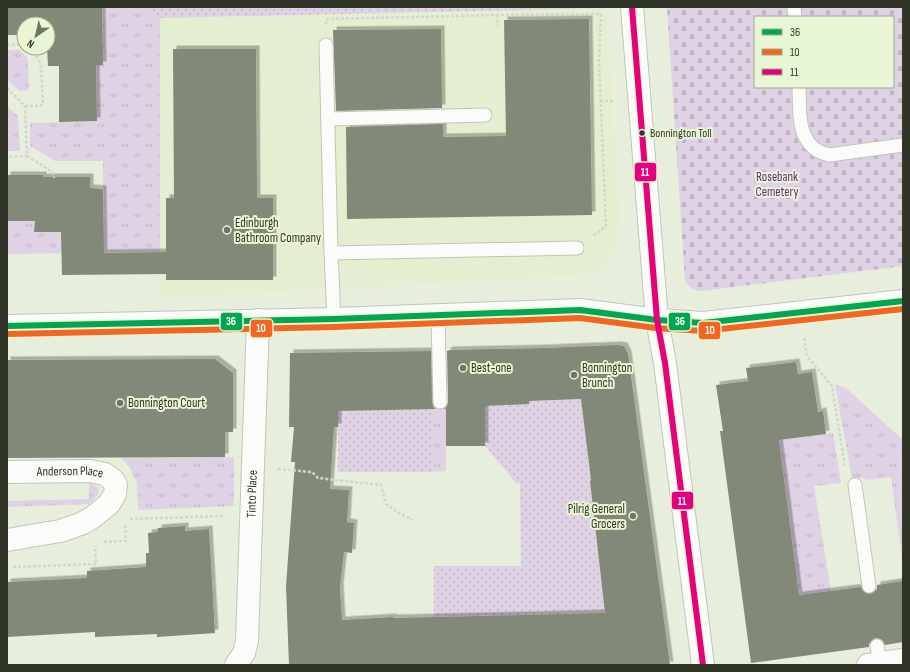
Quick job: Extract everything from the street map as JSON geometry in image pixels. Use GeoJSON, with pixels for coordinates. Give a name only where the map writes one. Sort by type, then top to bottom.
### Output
{"type":"FeatureCollection","features":[{"type":"Feature","properties":{"kind":"street"},"geometry":{"type":"LineString","coordinates":[[632,7],[657,320],[665,363],[703,665]]}},
{"type":"Feature","properties":{"kind":"street"},"geometry":{"type":"LineString","coordinates":[[7,326],[334,319],[580,310],[657,320],[703,323],[903,301]]}},
{"type":"Feature","properties":{"kind":"street","name":"Tinto Place"},"geometry":{"type":"LineString","coordinates":[[236,665],[244,653],[247,641],[258,320]]}},
{"type":"Feature","properties":{"kind":"street","name":"Anderson Place"},"geometry":{"type":"LineString","coordinates":[[7,472],[90,471],[105,474],[114,481],[116,485],[115,494],[109,504],[83,523],[60,531],[7,540]]}},
{"type":"Feature","properties":{"kind":"street"},"geometry":{"type":"LineString","coordinates":[[875,658],[903,660]]}},
{"type":"Feature","properties":{"kind":"lane"},"geometry":{"type":"LineString","coordinates":[[326,46],[334,319]]}},
{"type":"Feature","properties":{"kind":"lane"},"geometry":{"type":"LineString","coordinates":[[799,88],[801,128],[804,137],[810,145],[819,152],[829,155],[903,145]]}},
{"type":"Feature","properties":{"kind":"lane"},"geometry":{"type":"LineString","coordinates":[[328,119],[485,115]]}},
{"type":"Feature","properties":{"kind":"lane"},"geometry":{"type":"LineString","coordinates":[[331,253],[577,248]]}},
{"type":"Feature","properties":{"kind":"lane"},"geometry":{"type":"LineString","coordinates":[[438,316],[440,402]]}},
{"type":"Feature","properties":{"kind":"lane"},"geometry":{"type":"LineString","coordinates":[[855,485],[869,586]]}},
{"type":"Feature","properties":{"kind":"path"},"geometry":{"type":"LineString","coordinates":[[326,46],[326,20],[497,15],[601,14],[599,63],[606,226],[577,248]]}},
{"type":"Feature","properties":{"kind":"path"},"geometry":{"type":"LineString","coordinates":[[497,15],[498,26]]}},
{"type":"Feature","properties":{"kind":"path"},"geometry":{"type":"LineString","coordinates":[[25,106],[40,106],[43,104],[41,68],[39,59],[36,56]]}},
{"type":"Feature","properties":{"kind":"path"},"geometry":{"type":"LineString","coordinates":[[7,88],[25,106],[27,156]]}},
{"type":"Feature","properties":{"kind":"path"},"geometry":{"type":"LineString","coordinates":[[7,157],[27,156],[53,173],[54,178]]}},
{"type":"Feature","properties":{"kind":"path"},"geometry":{"type":"LineString","coordinates":[[807,356],[832,386],[848,486],[855,485]]}},
{"type":"Feature","properties":{"kind":"path"},"geometry":{"type":"LineString","coordinates":[[253,467],[312,472],[318,478],[381,485],[386,504],[413,520]]}},
{"type":"Feature","properties":{"kind":"path"},"geometry":{"type":"LineString","coordinates":[[103,542],[126,541],[124,520],[251,516]]}},
{"type":"Feature","properties":{"kind":"path"},"geometry":{"type":"LineString","coordinates":[[7,567],[96,564],[95,542]]}},
{"type":"Feature","properties":{"kind":"shaded area"},"geometry":{"type":"Polygon","coordinates":[[[606,8],[620,224],[616,229],[617,248],[597,274],[354,288],[160,297],[160,18],[606,8]]]}},
{"type":"Feature","properties":{"kind":"green space"},"geometry":{"type":"Polygon","coordinates":[[[102,7],[147,7],[160,18],[160,259],[153,252],[7,254],[7,221],[35,221],[35,232],[104,232],[103,161],[55,161],[30,146],[30,123],[97,121],[96,65],[103,65],[102,7]]]}},
{"type":"Feature","properties":{"kind":"green space"},"geometry":{"type":"Polygon","coordinates":[[[147,7],[606,7],[606,8],[160,18],[147,7]]]}},
{"type":"Feature","properties":{"kind":"green space","name":"Rosebank Cemetery"},"geometry":{"type":"Polygon","coordinates":[[[667,7],[903,7],[903,266],[702,291],[696,290],[688,285],[685,280],[667,7]]]}},
{"type":"Feature","properties":{"kind":"green space"},"geometry":{"type":"Polygon","coordinates":[[[7,50],[16,50],[16,56],[25,56],[28,59],[29,90],[19,91],[7,79],[7,50]]]}},
{"type":"Feature","properties":{"kind":"green space"},"geometry":{"type":"Polygon","coordinates":[[[7,106],[18,116],[20,151],[7,151],[7,106]]]}},
{"type":"Feature","properties":{"kind":"green space"},"geometry":{"type":"Polygon","coordinates":[[[835,384],[846,388],[903,440],[903,564],[891,477],[865,480],[865,478],[852,479],[835,384]]]}},
{"type":"Feature","properties":{"kind":"green space"},"geometry":{"type":"Polygon","coordinates":[[[338,399],[359,410],[433,409],[433,472],[338,472],[338,399]]]}},
{"type":"Feature","properties":{"kind":"green space"},"geometry":{"type":"Polygon","coordinates":[[[581,399],[606,623],[583,614],[434,617],[434,566],[521,566],[520,483],[516,483],[485,446],[485,403],[581,399]]]}},
{"type":"Feature","properties":{"kind":"green space"},"geometry":{"type":"Polygon","coordinates":[[[433,409],[446,409],[446,471],[433,472],[433,409]]]}},
{"type":"Feature","properties":{"kind":"green space"},"geometry":{"type":"Polygon","coordinates":[[[833,433],[841,483],[814,486],[831,591],[799,595],[779,440],[833,433]]]}},
{"type":"Feature","properties":{"kind":"green space"},"geometry":{"type":"Polygon","coordinates":[[[234,457],[234,506],[138,510],[137,483],[129,466],[121,458],[234,457]]]}},
{"type":"Feature","properties":{"kind":"green space"},"geometry":{"type":"Polygon","coordinates":[[[89,482],[98,487],[99,494],[89,504],[7,507],[7,501],[89,499],[89,482]]]}},
{"type":"Feature","properties":{"kind":"building"},"geometry":{"type":"Polygon","coordinates":[[[7,7],[102,7],[103,65],[96,65],[97,121],[59,122],[59,66],[48,66],[47,56],[56,56],[56,16],[16,16],[16,35],[7,35],[7,7]]]}},
{"type":"Feature","properties":{"kind":"building"},"geometry":{"type":"Polygon","coordinates":[[[589,19],[592,215],[347,219],[346,127],[443,124],[443,137],[506,136],[504,20],[589,19]]]}},
{"type":"Feature","properties":{"kind":"building"},"geometry":{"type":"Polygon","coordinates":[[[441,29],[442,108],[336,111],[333,30],[441,29]]]}},
{"type":"Feature","properties":{"kind":"building"},"geometry":{"type":"Polygon","coordinates":[[[173,49],[256,49],[257,198],[273,198],[273,280],[166,280],[166,274],[62,275],[61,232],[34,232],[35,221],[7,221],[7,175],[90,177],[90,188],[103,189],[104,253],[166,252],[166,198],[174,198],[173,49]]]}},
{"type":"Feature","properties":{"kind":"building"},"geometry":{"type":"Polygon","coordinates":[[[624,346],[628,354],[670,665],[289,665],[286,586],[295,462],[291,462],[294,427],[289,427],[290,353],[431,351],[432,402],[436,409],[338,411],[338,427],[334,427],[330,489],[349,490],[347,522],[354,523],[352,553],[344,552],[340,587],[342,620],[393,617],[605,613],[581,399],[529,401],[529,404],[485,406],[485,446],[446,446],[446,409],[444,409],[448,402],[447,351],[624,346]]]}},
{"type":"Feature","properties":{"kind":"building","name":"Bonnington Court"},"geometry":{"type":"Polygon","coordinates":[[[215,359],[233,373],[233,432],[225,432],[225,457],[7,458],[7,360],[215,359]]]}},
{"type":"Feature","properties":{"kind":"building"},"geometry":{"type":"Polygon","coordinates":[[[796,362],[798,374],[812,372],[818,412],[823,411],[826,434],[779,440],[799,595],[861,587],[863,591],[870,594],[877,589],[877,585],[903,581],[903,642],[885,645],[883,641],[876,638],[872,640],[869,647],[751,663],[720,431],[723,431],[716,385],[748,381],[746,368],[796,362]]]}},
{"type":"Feature","properties":{"kind":"building"},"geometry":{"type":"Polygon","coordinates":[[[185,526],[185,531],[209,529],[215,633],[157,637],[157,634],[95,637],[95,632],[7,637],[7,582],[87,578],[87,571],[146,567],[146,553],[149,553],[148,533],[158,532],[158,528],[185,526]]]}},
{"type":"Feature","properties":{"kind":"transit line","name":"11"},"geometry":{"type":"LineString","coordinates":[[632,7],[657,320],[665,363],[703,665]]}},
{"type":"Feature","properties":{"kind":"transit line","name":"36"},"geometry":{"type":"LineString","coordinates":[[7,326],[334,319],[580,310],[657,320],[703,323],[903,301]]}},
{"type":"Feature","properties":{"kind":"transit line","name":"10"},"geometry":{"type":"LineString","coordinates":[[7,334],[334,327],[580,318],[656,328],[703,331],[903,309]]}},
{"type":"Feature","properties":{"kind":"place","name":"Bonnington Toll"},"geometry":{"type":"Point","coordinates":[642,133]}},
{"type":"Feature","properties":{"kind":"place","name":"Edinburgh Bathroom Company"},"geometry":{"type":"Point","coordinates":[227,230]}},
{"type":"Feature","properties":{"kind":"place","name":"Best-one"},"geometry":{"type":"Point","coordinates":[463,368]}},
{"type":"Feature","properties":{"kind":"place","name":"Bonnington Brunch"},"geometry":{"type":"Point","coordinates":[574,375]}},
{"type":"Feature","properties":{"kind":"place","name":"Bonnington Court"},"geometry":{"type":"Point","coordinates":[120,403]}},
{"type":"Feature","properties":{"kind":"place","name":"Pilrig General Grocers"},"geometry":{"type":"Point","coordinates":[633,516]}}]}
